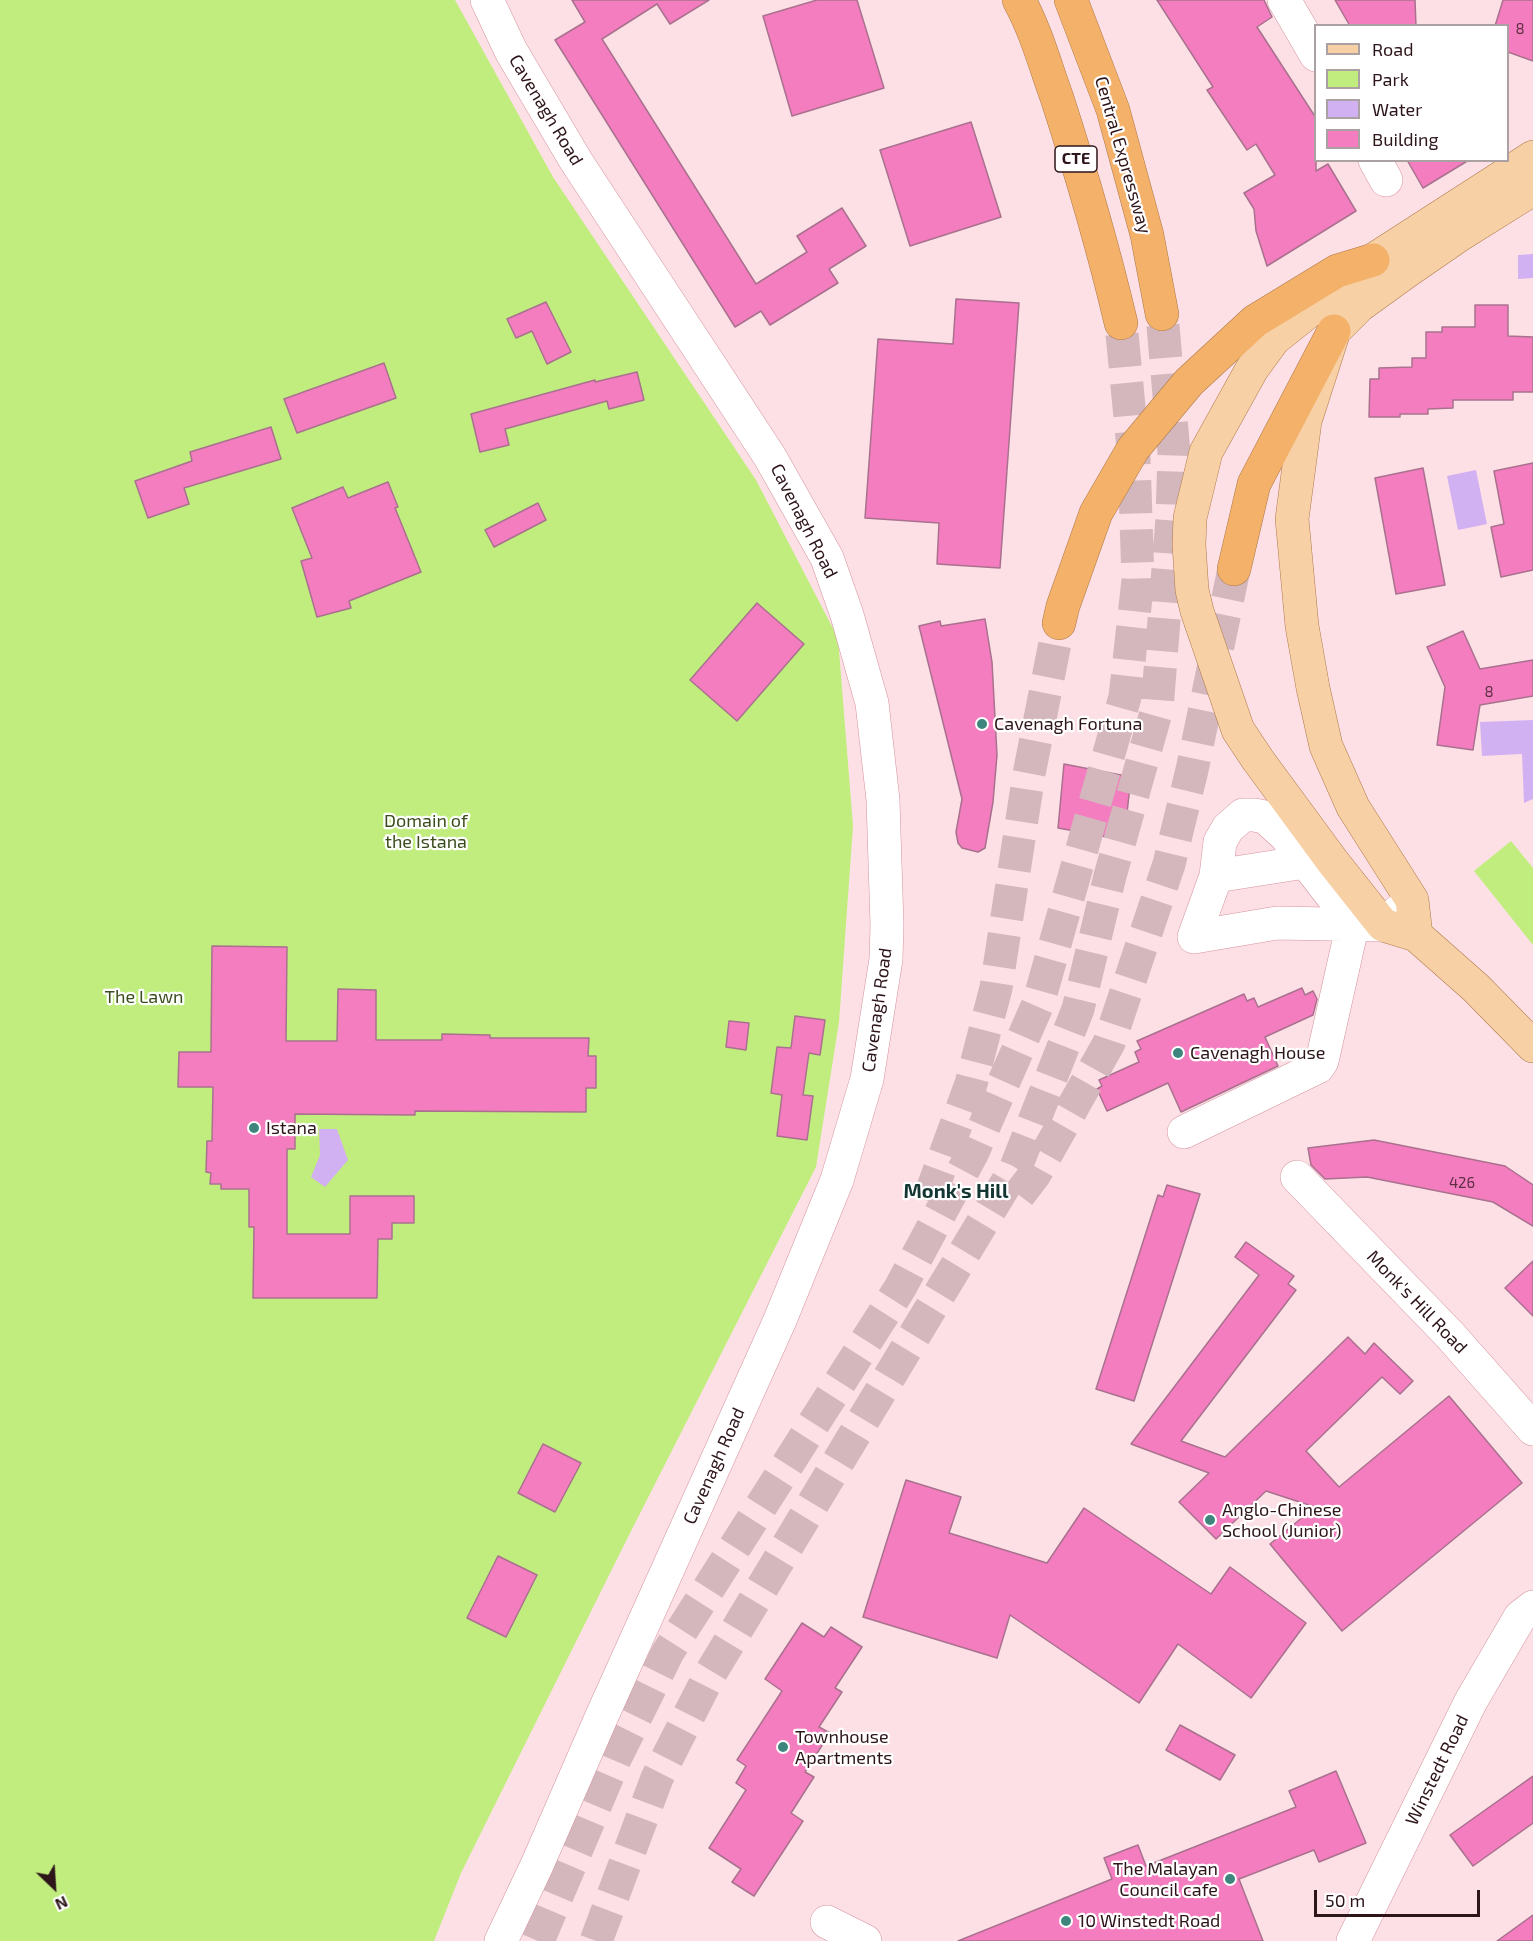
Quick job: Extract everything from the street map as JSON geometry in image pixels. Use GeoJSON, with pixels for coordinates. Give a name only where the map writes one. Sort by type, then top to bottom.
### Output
{"type":"FeatureCollection","features":[{"type":"Feature","properties":{"kind":"highway","name":"CTE"},"geometry":{"type":"LineString","coordinates":[[1019,0],[1030,20],[1064,121],[1103,247],[1121,323]]}},
{"type":"Feature","properties":{"kind":"highway","name":"Central Expressway"},"geometry":{"type":"LineString","coordinates":[[1071,0],[1113,110],[1147,235],[1162,314]]}},
{"type":"Feature","properties":{"kind":"highway"},"geometry":{"type":"LineString","coordinates":[[1059,623],[1095,513],[1134,449],[1189,382],[1255,321],[1337,271],[1373,260]]}},
{"type":"Feature","properties":{"kind":"highway"},"geometry":{"type":"LineString","coordinates":[[1234,569],[1254,484],[1334,331]]}},
{"type":"Feature","properties":{"kind":"main road"},"geometry":{"type":"LineString","coordinates":[[1533,157],[1373,260],[1274,339],[1252,369],[1206,452],[1190,518],[1189,565],[1197,611],[1238,730],[1368,924],[1416,934],[1476,988],[1533,1046]]}},
{"type":"Feature","properties":{"kind":"main road"},"geometry":{"type":"LineString","coordinates":[[1416,934],[1412,900],[1353,807],[1326,746],[1313,688],[1302,626],[1292,519],[1305,421],[1334,331],[1359,306],[1406,272],[1533,189]]}},
{"type":"Feature","properties":{"kind":"street","name":"Cavenagh Road"},"geometry":{"type":"LineString","coordinates":[[487,0],[511,51],[576,161],[728,390],[786,484],[827,558],[847,615],[872,703],[883,800],[887,925],[886,959],[867,1079],[837,1180],[780,1320],[501,1941]]}},
{"type":"Feature","properties":{"kind":"street"},"geometry":{"type":"LineString","coordinates":[[1284,0],[1314,52]]}},
{"type":"Feature","properties":{"kind":"street"},"geometry":{"type":"LineString","coordinates":[[1368,924],[1305,862],[1285,835],[1264,817],[1243,815],[1228,828],[1220,842],[1216,876],[1194,936],[1277,922],[1368,924],[1412,900]]}},
{"type":"Feature","properties":{"kind":"street"},"geometry":{"type":"LineString","coordinates":[[1216,876],[1305,862]]}},
{"type":"Feature","properties":{"kind":"street"},"geometry":{"type":"LineString","coordinates":[[1184,1132],[1318,1067],[1368,924]]}},
{"type":"Feature","properties":{"kind":"street","name":"Monk's Hill Road"},"geometry":{"type":"LineString","coordinates":[[1298,1177],[1449,1334],[1533,1429]]}},
{"type":"Feature","properties":{"kind":"street","name":"Winstedt Road"},"geometry":{"type":"LineString","coordinates":[[1353,1941],[1471,1701],[1521,1617],[1533,1607]]}},
{"type":"Feature","properties":{"kind":"street"},"geometry":{"type":"LineString","coordinates":[[827,1922],[865,1941]]}},
{"type":"Feature","properties":{"kind":"green space","name":"Domain of the Istana"},"geometry":{"type":"Polygon","coordinates":[[[0,0],[455,0],[553,177],[756,480],[838,638],[853,826],[839,1022],[816,1167],[461,1873],[434,1941],[0,1941],[0,0]]]}},
{"type":"Feature","properties":{"kind":"green space"},"geometry":{"type":"Polygon","coordinates":[[[1511,841],[1533,868],[1533,945],[1474,871],[1511,841]]]}},
{"type":"Feature","properties":{"kind":"water"},"geometry":{"type":"Polygon","coordinates":[[[1533,254],[1533,278],[1518,279],[1518,255],[1533,254]]]}},
{"type":"Feature","properties":{"kind":"water"},"geometry":{"type":"Polygon","coordinates":[[[1476,470],[1487,524],[1458,530],[1447,476],[1476,470]]]}},
{"type":"Feature","properties":{"kind":"water"},"geometry":{"type":"Polygon","coordinates":[[[1533,720],[1533,799],[1524,803],[1522,754],[1482,756],[1480,722],[1533,720]]]}},
{"type":"Feature","properties":{"kind":"water"},"geometry":{"type":"Polygon","coordinates":[[[319,1129],[337,1129],[348,1160],[325,1187],[311,1177],[320,1155],[319,1129]]]}},
{"type":"Feature","properties":{"kind":"building"},"geometry":{"type":"Polygon","coordinates":[[[572,0],[709,0],[670,24],[657,4],[602,39],[756,284],[807,252],[797,236],[842,208],[866,246],[829,269],[838,283],[770,325],[761,311],[735,327],[555,40],[585,22],[572,0]]]}},
{"type":"Feature","properties":{"kind":"building"},"geometry":{"type":"Polygon","coordinates":[[[817,0],[857,0],[884,88],[792,116],[763,16],[817,0]]]}},
{"type":"Feature","properties":{"kind":"building"},"geometry":{"type":"Polygon","coordinates":[[[1157,0],[1264,0],[1272,17],[1257,27],[1314,115],[1316,171],[1328,164],[1356,211],[1267,266],[1256,231],[1254,209],[1244,193],[1275,175],[1256,144],[1247,150],[1207,90],[1213,87],[1157,0]]]}},
{"type":"Feature","properties":{"kind":"building"},"geometry":{"type":"Polygon","coordinates":[[[1335,0],[1415,0],[1416,24],[1349,24],[1335,0]]]}},
{"type":"Feature","properties":{"kind":"building"},"geometry":{"type":"Polygon","coordinates":[[[1503,0],[1533,0],[1533,61],[1509,52],[1509,24],[1496,24],[1503,0]]]}},
{"type":"Feature","properties":{"kind":"building"},"geometry":{"type":"Polygon","coordinates":[[[971,122],[1001,217],[910,246],[880,150],[971,122]]]}},
{"type":"Feature","properties":{"kind":"building"},"geometry":{"type":"Polygon","coordinates":[[[1408,162],[1466,162],[1423,188],[1408,162]]]}},
{"type":"Feature","properties":{"kind":"building"},"geometry":{"type":"Polygon","coordinates":[[[956,299],[1019,303],[1000,568],[937,564],[939,523],[865,518],[878,339],[953,344],[956,299]]]}},
{"type":"Feature","properties":{"kind":"building"},"geometry":{"type":"Polygon","coordinates":[[[546,302],[571,352],[547,364],[532,331],[516,338],[507,319],[546,302]]]}},
{"type":"Feature","properties":{"kind":"building"},"geometry":{"type":"Polygon","coordinates":[[[1475,305],[1508,305],[1508,336],[1533,337],[1533,392],[1513,392],[1513,400],[1453,400],[1453,408],[1428,409],[1428,414],[1369,417],[1370,379],[1379,379],[1379,368],[1412,367],[1412,358],[1426,358],[1426,332],[1442,332],[1442,327],[1475,327],[1475,305]]]}},
{"type":"Feature","properties":{"kind":"building"},"geometry":{"type":"Polygon","coordinates":[[[384,363],[396,398],[297,433],[284,399],[384,363]]]}},
{"type":"Feature","properties":{"kind":"building"},"geometry":{"type":"Polygon","coordinates":[[[637,372],[644,400],[609,409],[607,401],[505,429],[509,445],[480,452],[471,414],[595,380],[595,382],[637,372]]]}},
{"type":"Feature","properties":{"kind":"building"},"geometry":{"type":"Polygon","coordinates":[[[271,427],[281,459],[184,488],[189,504],[148,518],[135,481],[192,461],[190,452],[271,427]]]}},
{"type":"Feature","properties":{"kind":"building"},"geometry":{"type":"Polygon","coordinates":[[[1533,463],[1533,570],[1501,577],[1491,527],[1504,524],[1494,471],[1533,463]]]}},
{"type":"Feature","properties":{"kind":"building"},"geometry":{"type":"Polygon","coordinates":[[[1423,468],[1445,585],[1396,594],[1375,478],[1423,468]]]}},
{"type":"Feature","properties":{"kind":"building"},"geometry":{"type":"Polygon","coordinates":[[[388,482],[398,507],[395,508],[421,572],[349,601],[351,608],[317,617],[301,561],[312,558],[292,508],[343,487],[348,498],[388,482]]]}},
{"type":"Feature","properties":{"kind":"building"},"geometry":{"type":"Polygon","coordinates":[[[538,503],[546,520],[494,547],[485,530],[538,503]]]}},
{"type":"Feature","properties":{"kind":"building"},"geometry":{"type":"Polygon","coordinates":[[[757,603],[804,644],[737,721],[690,680],[757,603]]]}},
{"type":"Feature","properties":{"kind":"building","name":"Cavenagh Fortuna"},"geometry":{"type":"Polygon","coordinates":[[[985,619],[992,662],[997,755],[993,802],[985,848],[978,852],[962,848],[958,843],[956,832],[962,799],[919,626],[940,621],[941,626],[985,619]]]}},
{"type":"Feature","properties":{"kind":"building"},"geometry":{"type":"Polygon","coordinates":[[[1463,631],[1480,669],[1533,660],[1533,696],[1480,705],[1473,750],[1437,745],[1445,687],[1427,647],[1463,631]]]}},
{"type":"Feature","properties":{"kind":"building"},"geometry":{"type":"Polygon","coordinates":[[[1064,764],[1131,777],[1124,840],[1058,828],[1064,764]]]}},
{"type":"Feature","properties":{"kind":"building","name":"Istana"},"geometry":{"type":"Polygon","coordinates":[[[212,946],[287,947],[286,1041],[337,1041],[338,989],[376,990],[376,1040],[442,1040],[442,1034],[490,1035],[490,1038],[589,1038],[588,1056],[596,1056],[596,1088],[586,1088],[586,1112],[415,1111],[415,1115],[295,1114],[295,1149],[287,1149],[287,1234],[350,1234],[350,1196],[414,1196],[414,1223],[392,1223],[392,1239],[378,1239],[377,1298],[253,1298],[254,1227],[249,1227],[249,1189],[221,1189],[221,1184],[210,1184],[211,1173],[206,1172],[207,1141],[212,1141],[213,1087],[178,1087],[179,1052],[211,1052],[212,946]]]}},
{"type":"Feature","properties":{"kind":"building","name":"Cavenagh House"},"geometry":{"type":"Polygon","coordinates":[[[1302,988],[1305,995],[1313,991],[1317,999],[1313,1015],[1265,1037],[1278,1066],[1181,1112],[1168,1083],[1107,1111],[1097,1089],[1102,1086],[1099,1080],[1139,1062],[1135,1052],[1141,1049],[1137,1041],[1244,994],[1247,1001],[1254,998],[1258,1007],[1302,988]]]}},
{"type":"Feature","properties":{"kind":"building"},"geometry":{"type":"Polygon","coordinates":[[[795,1016],[825,1020],[820,1055],[809,1053],[803,1095],[813,1096],[807,1140],[777,1136],[782,1095],[771,1093],[777,1047],[791,1048],[795,1016]]]}},
{"type":"Feature","properties":{"kind":"building"},"geometry":{"type":"Polygon","coordinates":[[[729,1021],[749,1023],[746,1050],[726,1047],[729,1021]]]}},
{"type":"Feature","properties":{"kind":"building"},"geometry":{"type":"Polygon","coordinates":[[[1374,1140],[1505,1166],[1533,1185],[1533,1226],[1493,1202],[1367,1177],[1325,1179],[1311,1165],[1308,1148],[1374,1140]]]}},
{"type":"Feature","properties":{"kind":"building"},"geometry":{"type":"Polygon","coordinates":[[[1167,1185],[1200,1194],[1134,1401],[1096,1389],[1158,1195],[1163,1197],[1167,1185]]]}},
{"type":"Feature","properties":{"kind":"building"},"geometry":{"type":"Polygon","coordinates":[[[1246,1242],[1294,1276],[1288,1284],[1296,1290],[1181,1441],[1225,1457],[1348,1337],[1365,1354],[1374,1343],[1413,1381],[1400,1394],[1382,1377],[1306,1451],[1339,1487],[1449,1396],[1522,1483],[1342,1631],[1270,1544],[1315,1507],[1266,1491],[1216,1539],[1179,1502],[1209,1473],[1131,1444],[1259,1275],[1235,1257],[1246,1242]]]}},
{"type":"Feature","properties":{"kind":"building"},"geometry":{"type":"Polygon","coordinates":[[[1533,1261],[1533,1316],[1505,1288],[1533,1261]]]}},
{"type":"Feature","properties":{"kind":"building"},"geometry":{"type":"Polygon","coordinates":[[[543,1444],[581,1463],[555,1512],[518,1493],[543,1444]]]}},
{"type":"Feature","properties":{"kind":"building"},"geometry":{"type":"Polygon","coordinates":[[[906,1480],[961,1497],[949,1533],[1047,1563],[1084,1508],[1211,1594],[1230,1567],[1306,1623],[1251,1698],[1178,1644],[1139,1703],[1010,1615],[997,1658],[863,1617],[906,1480]]]}},
{"type":"Feature","properties":{"kind":"building"},"geometry":{"type":"Polygon","coordinates":[[[498,1556],[537,1575],[506,1637],[467,1618],[498,1556]]]}},
{"type":"Feature","properties":{"kind":"building","name":"Townhouse Apartments"},"geometry":{"type":"Polygon","coordinates":[[[802,1623],[824,1637],[831,1627],[862,1647],[835,1688],[842,1692],[819,1727],[830,1733],[805,1772],[814,1777],[791,1813],[803,1821],[754,1896],[732,1882],[741,1869],[709,1848],[746,1790],[736,1783],[746,1766],[737,1760],[782,1691],[765,1679],[802,1623]]]}},
{"type":"Feature","properties":{"kind":"building"},"geometry":{"type":"Polygon","coordinates":[[[1180,1725],[1235,1755],[1220,1780],[1166,1750],[1180,1725]]]}},
{"type":"Feature","properties":{"kind":"building"},"geometry":{"type":"Polygon","coordinates":[[[1336,1771],[1366,1843],[1319,1862],[1314,1850],[1239,1879],[1263,1941],[958,1941],[1112,1879],[1104,1858],[1138,1845],[1146,1866],[1296,1807],[1289,1791],[1336,1771]]]}},
{"type":"Feature","properties":{"kind":"building"},"geometry":{"type":"Polygon","coordinates":[[[1533,1776],[1533,1823],[1473,1866],[1450,1835],[1533,1776]]]}},
{"type":"Feature","properties":{"kind":"building"},"geometry":{"type":"Polygon","coordinates":[[[1533,1915],[1533,1941],[1497,1941],[1533,1915]]]}},
{"type":"Feature","properties":{"kind":"tunnel"},"geometry":{"type":"LineString","coordinates":[[596,1941],[657,1778],[710,1674],[1016,1167],[1078,1009],[1110,876],[1157,709],[1172,518],[1174,453],[1162,314]]}},
{"type":"Feature","properties":{"kind":"tunnel"},"geometry":{"type":"LineString","coordinates":[[538,1941],[615,1759],[668,1652],[900,1288],[972,1154],[1038,1004],[1125,697],[1138,580],[1134,459],[1121,323]]}},
{"type":"Feature","properties":{"kind":"tunnel"},"geometry":{"type":"LineString","coordinates":[[1019,1195],[1035,1174],[1109,1043],[1169,864],[1192,770],[1234,569]]}},
{"type":"Feature","properties":{"kind":"tunnel"},"geometry":{"type":"LineString","coordinates":[[928,1201],[971,1084],[996,988],[1029,774],[1059,623]]}},
{"type":"Feature","properties":{"kind":"place","name":"Cavenagh Fortuna"},"geometry":{"type":"Point","coordinates":[982,724]}},
{"type":"Feature","properties":{"kind":"place","name":"Cavenagh House"},"geometry":{"type":"Point","coordinates":[1178,1053]}},
{"type":"Feature","properties":{"kind":"place","name":"Istana"},"geometry":{"type":"Point","coordinates":[254,1128]}},
{"type":"Feature","properties":{"kind":"place","name":"Anglo-Chinese School (Junior)"},"geometry":{"type":"Point","coordinates":[1210,1520]}},
{"type":"Feature","properties":{"kind":"place","name":"Townhouse Apartments"},"geometry":{"type":"Point","coordinates":[783,1747]}},
{"type":"Feature","properties":{"kind":"place","name":"The Malayan Council cafe"},"geometry":{"type":"Point","coordinates":[1230,1879]}},
{"type":"Feature","properties":{"kind":"place","name":"10 Winstedt Road"},"geometry":{"type":"Point","coordinates":[1066,1921]}},
{"type":"Feature","properties":{"kind":"district","name":"Monk's Hill"},"geometry":{"type":"Point","coordinates":[956,1191]}},
{"type":"Feature","properties":{"kind":"park label","name":"The Lawn"},"geometry":{"type":"Point","coordinates":[144,997]}}]}
